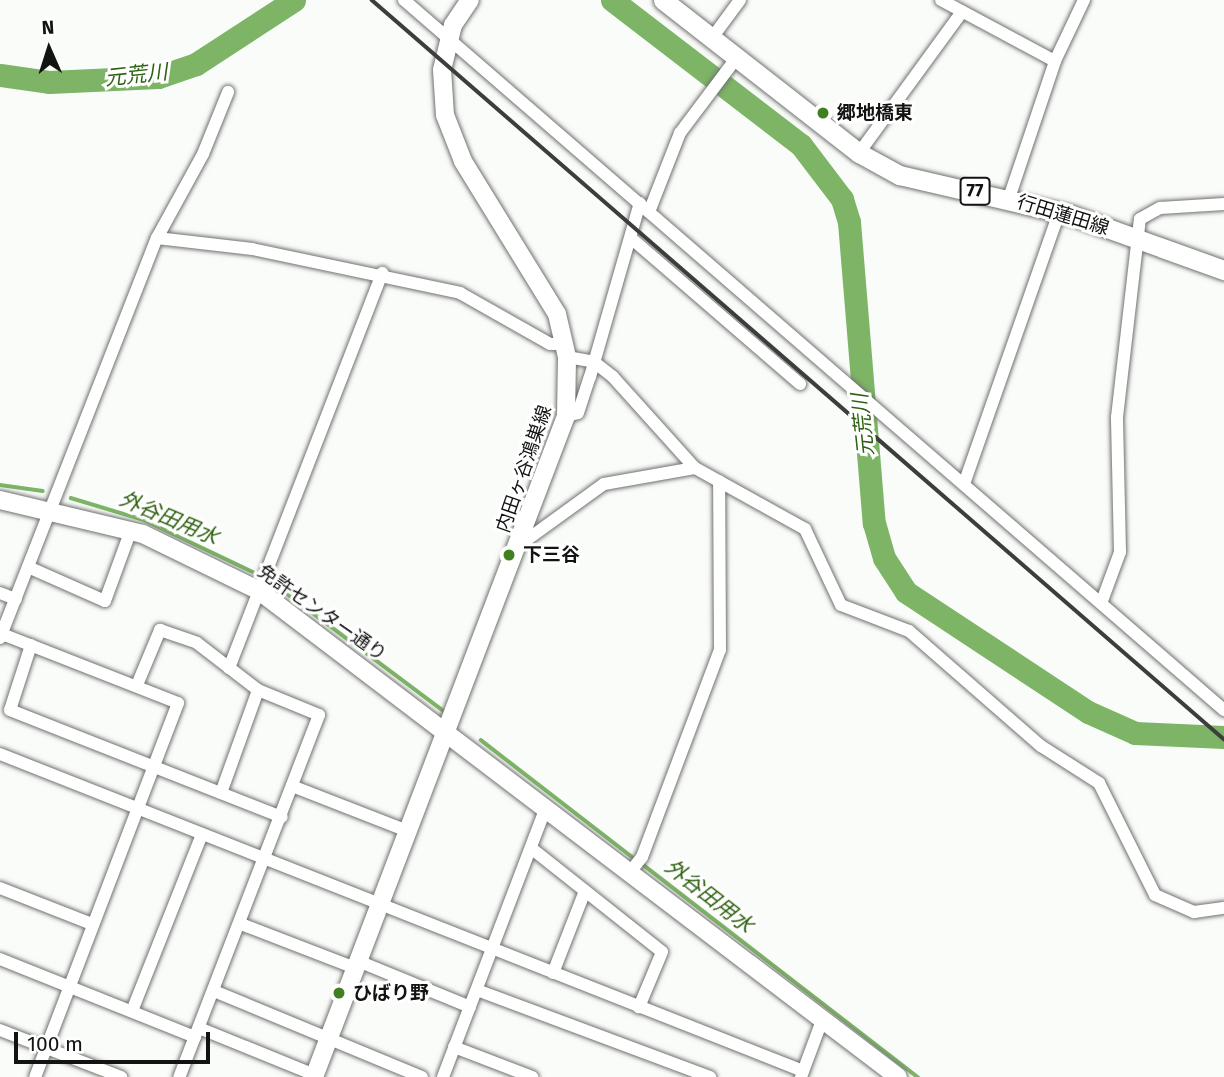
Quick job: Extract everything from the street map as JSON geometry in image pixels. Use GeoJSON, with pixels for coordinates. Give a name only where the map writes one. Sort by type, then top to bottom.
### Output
{"type":"FeatureCollection","features":[{"type":"Feature","properties":{"kind":"main road","name":"内田ヶ谷鴻巣線"},"geometry":{"type":"LineString","coordinates":[[315,1076],[378,906],[410,832],[520,544],[566,416],[566,350],[550,298],[455,145],[442,93],[448,40],[470,0]]}},
{"type":"Feature","properties":{"kind":"main road","name":"行田蓮田線"},"geometry":{"type":"LineString","coordinates":[[663,0],[712,38],[735,61],[859,153],[899,175],[1009,198],[1059,212],[1224,270]]}},
{"type":"Feature","properties":{"kind":"main road","name":"免許センター通り"},"geometry":{"type":"LineString","coordinates":[[0,500],[51,508],[131,530],[258,590],[448,731],[898,1077]]}},
{"type":"Feature","properties":{"kind":"street"},"geometry":{"type":"LineString","coordinates":[[404,0],[1102,601],[1224,710]]}},
{"type":"Feature","properties":{"kind":"street"},"geometry":{"type":"LineString","coordinates":[[712,38],[740,0]]}},
{"type":"Feature","properties":{"kind":"street"},"geometry":{"type":"LineString","coordinates":[[941,0],[1055,61]]}},
{"type":"Feature","properties":{"kind":"street"},"geometry":{"type":"LineString","coordinates":[[1009,198],[1055,61],[1084,0]]}},
{"type":"Feature","properties":{"kind":"street"},"geometry":{"type":"LineString","coordinates":[[859,153],[962,12]]}},
{"type":"Feature","properties":{"kind":"street"},"geometry":{"type":"LineString","coordinates":[[566,416],[578,413],[632,239],[669,155],[700,107],[735,61]]}},
{"type":"Feature","properties":{"kind":"street"},"geometry":{"type":"LineString","coordinates":[[35,1077],[67,985],[178,703],[137,685],[1,636],[157,238],[203,154],[228,92]]}},
{"type":"Feature","properties":{"kind":"street"},"geometry":{"type":"LineString","coordinates":[[1102,601],[1119,552],[1117,417],[1140,219],[1160,208],[1224,204]]}},
{"type":"Feature","properties":{"kind":"street"},"geometry":{"type":"LineString","coordinates":[[964,484],[1059,212]]}},
{"type":"Feature","properties":{"kind":"street"},"geometry":{"type":"LineString","coordinates":[[157,238],[382,273],[460,293],[550,344],[594,362],[695,468],[805,529],[841,605],[908,631],[1041,746],[1099,783],[1156,895],[1194,912],[1224,908]]}},
{"type":"Feature","properties":{"kind":"street"},"geometry":{"type":"LineString","coordinates":[[632,239],[800,384]]}},
{"type":"Feature","properties":{"kind":"street"},"geometry":{"type":"LineString","coordinates":[[229,668],[382,273]]}},
{"type":"Feature","properties":{"kind":"street"},"geometry":{"type":"LineString","coordinates":[[520,544],[604,484],[695,468]]}},
{"type":"Feature","properties":{"kind":"street"},"geometry":{"type":"LineString","coordinates":[[631,872],[642,857],[720,650],[719,481]]}},
{"type":"Feature","properties":{"kind":"street"},"geometry":{"type":"LineString","coordinates":[[28,567],[105,601],[131,530]]}},
{"type":"Feature","properties":{"kind":"street"},"geometry":{"type":"LineString","coordinates":[[0,593],[16,599]]}},
{"type":"Feature","properties":{"kind":"street"},"geometry":{"type":"LineString","coordinates":[[137,685],[160,630],[197,643],[258,690],[319,715],[266,860],[179,1077]]}},
{"type":"Feature","properties":{"kind":"street"},"geometry":{"type":"LineString","coordinates":[[31,645],[10,710],[282,817]]}},
{"type":"Feature","properties":{"kind":"street"},"geometry":{"type":"LineString","coordinates":[[221,793],[258,690]]}},
{"type":"Feature","properties":{"kind":"street"},"geometry":{"type":"LineString","coordinates":[[0,754],[378,906],[553,972],[802,1074],[823,1018]]}},
{"type":"Feature","properties":{"kind":"street"},"geometry":{"type":"LineString","coordinates":[[292,786],[410,832]]}},
{"type":"Feature","properties":{"kind":"street"},"geometry":{"type":"LineString","coordinates":[[443,1077],[547,807]]}},
{"type":"Feature","properties":{"kind":"street"},"geometry":{"type":"LineString","coordinates":[[132,1011],[202,834]]}},
{"type":"Feature","properties":{"kind":"street"},"geometry":{"type":"LineString","coordinates":[[531,848],[662,952],[639,1007]]}},
{"type":"Feature","properties":{"kind":"street"},"geometry":{"type":"LineString","coordinates":[[0,888],[92,924]]}},
{"type":"Feature","properties":{"kind":"street"},"geometry":{"type":"LineString","coordinates":[[553,972],[585,891]]}},
{"type":"Feature","properties":{"kind":"street"},"geometry":{"type":"LineString","coordinates":[[241,924],[470,1007]]}},
{"type":"Feature","properties":{"kind":"street"},"geometry":{"type":"LineString","coordinates":[[0,959],[132,1011],[315,1076]]}},
{"type":"Feature","properties":{"kind":"street"},"geometry":{"type":"LineString","coordinates":[[477,990],[710,1077]]}},
{"type":"Feature","properties":{"kind":"street"},"geometry":{"type":"LineString","coordinates":[[214,991],[328,1041],[422,1077]]}},
{"type":"Feature","properties":{"kind":"street"},"geometry":{"type":"LineString","coordinates":[[0,1030],[121,1077]]}},
{"type":"Feature","properties":{"kind":"street"},"geometry":{"type":"LineString","coordinates":[[454,1047],[532,1077]]}},
{"type":"Feature","properties":{"kind":"waterway","name":"元荒川"},"geometry":{"type":"LineString","coordinates":[[0,75],[49,82],[158,77],[196,64],[294,0]]}},
{"type":"Feature","properties":{"kind":"waterway","name":"元荒川"},"geometry":{"type":"LineString","coordinates":[[612,0],[801,145],[842,199],[849,222],[874,523],[884,558],[906,592],[1088,712],[1135,733],[1224,737]]}},
{"type":"Feature","properties":{"kind":"waterway","name":"外谷田用水"},"geometry":{"type":"LineString","coordinates":[[0,485],[43,491]]}},
{"type":"Feature","properties":{"kind":"waterway","name":"外谷田用水"},"geometry":{"type":"LineString","coordinates":[[71,498],[144,520],[253,572]]}},
{"type":"Feature","properties":{"kind":"waterway","name":"外谷田用水"},"geometry":{"type":"LineString","coordinates":[[274,584],[445,712]]}},
{"type":"Feature","properties":{"kind":"waterway","name":"外谷田用水"},"geometry":{"type":"LineString","coordinates":[[481,740],[635,859]]}},
{"type":"Feature","properties":{"kind":"waterway","name":"外谷田用水"},"geometry":{"type":"LineString","coordinates":[[641,863],[918,1077]]}},
{"type":"Feature","properties":{"kind":"railway"},"geometry":{"type":"LineString","coordinates":[[372,0],[1224,739]]}},
{"type":"Feature","properties":{"kind":"place","name":"郷地橋東"},"geometry":{"type":"Point","coordinates":[823,113]}},
{"type":"Feature","properties":{"kind":"place","name":"下三谷"},"geometry":{"type":"Point","coordinates":[509,555]}},
{"type":"Feature","properties":{"kind":"place","name":"ひばり野"},"geometry":{"type":"Point","coordinates":[339,993]}}]}
